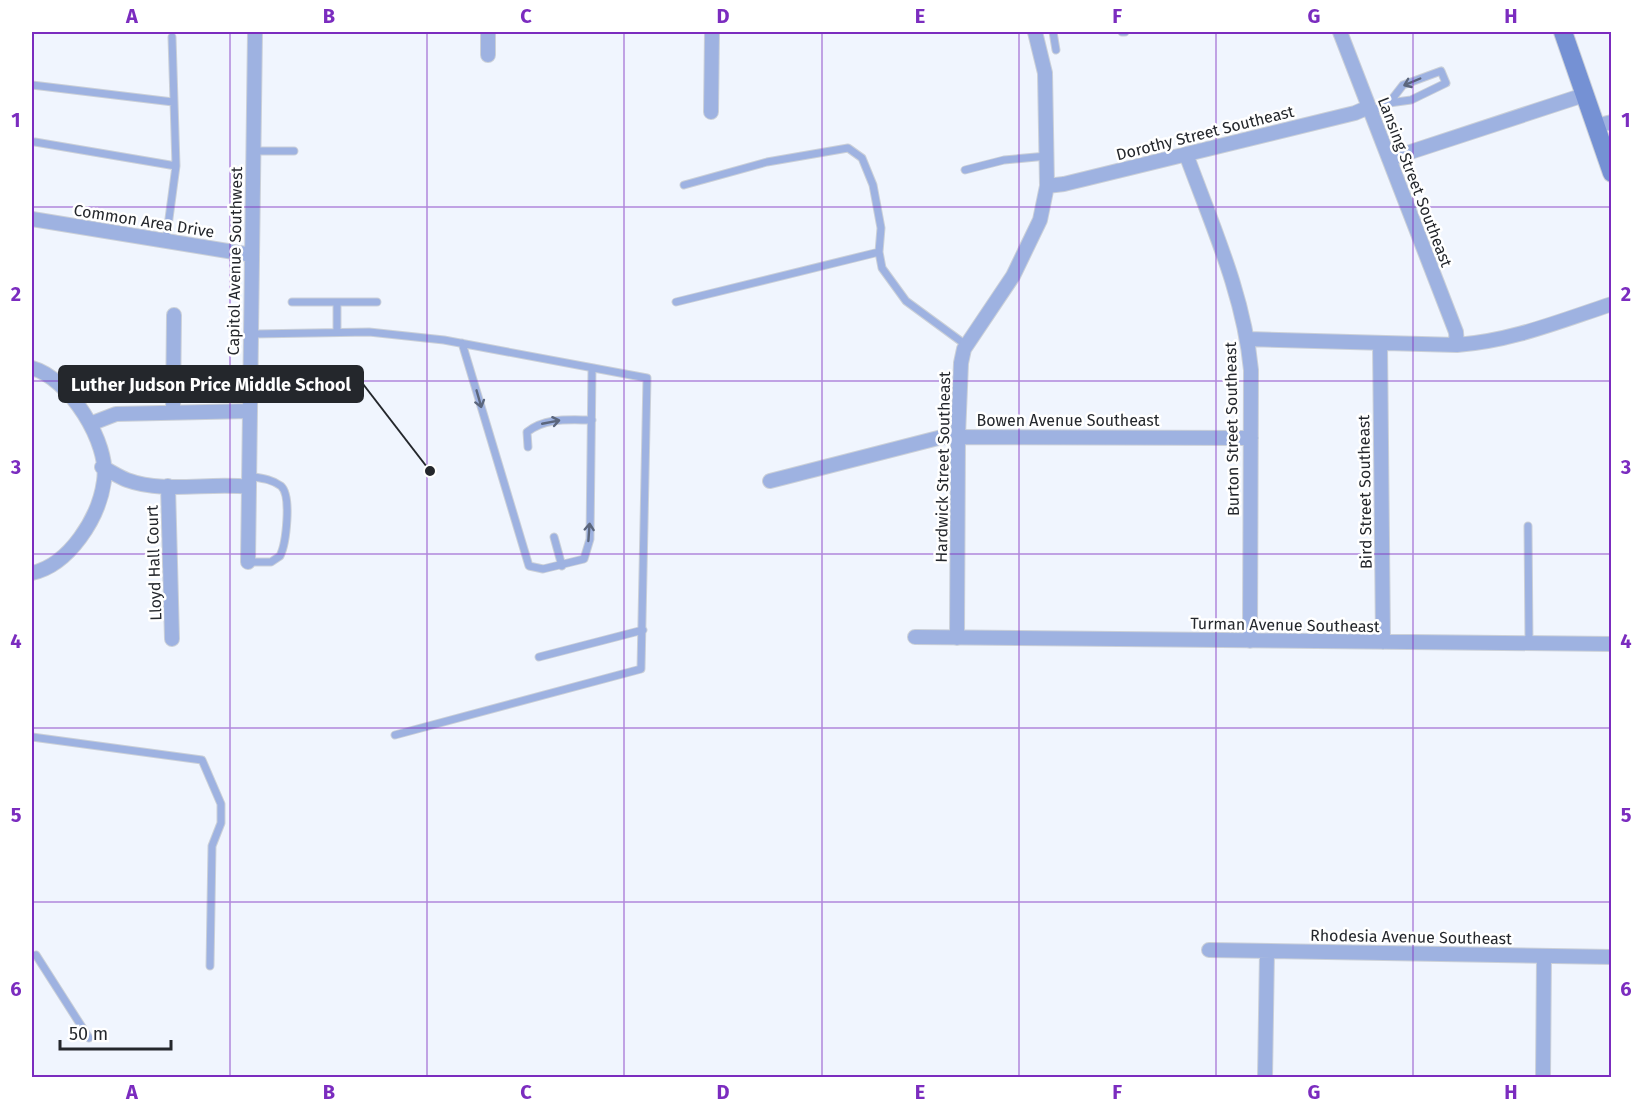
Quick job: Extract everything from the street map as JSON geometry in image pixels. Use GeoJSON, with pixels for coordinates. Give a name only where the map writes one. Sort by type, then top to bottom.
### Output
{"type":"FeatureCollection","features":[{"type":"Feature","properties":{"kind":"main road"},"geometry":{"type":"LineString","coordinates":[[1563,32],[1584,95],[1603,124],[1611,173]]}},
{"type":"Feature","properties":{"kind":"street","name":"Capitol Avenue Southwest"},"geometry":{"type":"LineString","coordinates":[[248,562],[255,32]]}},
{"type":"Feature","properties":{"kind":"street"},"geometry":{"type":"LineString","coordinates":[[488,32],[488,55]]}},
{"type":"Feature","properties":{"kind":"street"},"geometry":{"type":"LineString","coordinates":[[711,112],[712,32]]}},
{"type":"Feature","properties":{"kind":"street","name":"Hardwick Street Southeast"},"geometry":{"type":"LineString","coordinates":[[957,638],[958,436],[961,363],[966,345],[1013,276],[1040,220],[1047,186],[1046,73],[1035,32]]}},
{"type":"Feature","properties":{"kind":"street","name":"Lansing Street Southeast"},"geometry":{"type":"LineString","coordinates":[[1340,32],[1456,332],[1457,345]]}},
{"type":"Feature","properties":{"kind":"street"},"geometry":{"type":"LineString","coordinates":[[1389,159],[1584,95]]}},
{"type":"Feature","properties":{"kind":"street","name":"Dorothy Street Southeast"},"geometry":{"type":"LineString","coordinates":[[1047,186],[1064,184],[1370,110]]}},
{"type":"Feature","properties":{"kind":"street","name":"Burton Street Southeast"},"geometry":{"type":"LineString","coordinates":[[1186,154],[1237,294],[1248,339],[1251,438],[1250,641]]}},
{"type":"Feature","properties":{"kind":"street","name":"Common Area Drive"},"geometry":{"type":"LineString","coordinates":[[32,219],[252,255]]}},
{"type":"Feature","properties":{"kind":"street"},"geometry":{"type":"LineString","coordinates":[[1248,339],[1457,345],[1515,337],[1611,304]]}},
{"type":"Feature","properties":{"kind":"street"},"geometry":{"type":"LineString","coordinates":[[172,411],[174,315]]}},
{"type":"Feature","properties":{"kind":"street","name":"Bird Street Southeast"},"geometry":{"type":"LineString","coordinates":[[1380,343],[1383,642]]}},
{"type":"Feature","properties":{"kind":"street"},"geometry":{"type":"LineString","coordinates":[[32,368],[61,385],[90,424],[96,436],[105,480],[86,529],[58,563],[32,573]]}},
{"type":"Feature","properties":{"kind":"street"},"geometry":{"type":"LineString","coordinates":[[90,424],[116,414],[250,411]]}},
{"type":"Feature","properties":{"kind":"street","name":"Bowen Avenue Southeast"},"geometry":{"type":"LineString","coordinates":[[770,481],[942,437],[1251,438]]}},
{"type":"Feature","properties":{"kind":"street","name":"Lloyd Hall Court"},"geometry":{"type":"LineString","coordinates":[[102,466],[128,480],[168,486],[249,481]]}},
{"type":"Feature","properties":{"kind":"street","name":"Lloyd Hall Court"},"geometry":{"type":"LineString","coordinates":[[168,486],[172,639]]}},
{"type":"Feature","properties":{"kind":"street","name":"Turman Avenue Southeast"},"geometry":{"type":"LineString","coordinates":[[915,637],[1611,644]]}},
{"type":"Feature","properties":{"kind":"street","name":"Rhodesia Avenue Southeast"},"geometry":{"type":"LineString","coordinates":[[1209,950],[1611,957]]}},
{"type":"Feature","properties":{"kind":"street"},"geometry":{"type":"LineString","coordinates":[[1265,1077],[1267,951]]}},
{"type":"Feature","properties":{"kind":"street"},"geometry":{"type":"LineString","coordinates":[[1543,1077],[1544,956]]}},
{"type":"Feature","properties":{"kind":"lane"},"geometry":{"type":"LineString","coordinates":[[1053,32],[1056,50]]}},
{"type":"Feature","properties":{"kind":"lane"},"geometry":{"type":"LineString","coordinates":[[166,241],[176,166],[172,37]]}},
{"type":"Feature","properties":{"kind":"lane"},"geometry":{"type":"LineString","coordinates":[[1370,110],[1389,103],[1410,100],[1446,83],[1441,70],[1404,85],[1389,103]]}},
{"type":"Feature","properties":{"kind":"lane"},"geometry":{"type":"LineString","coordinates":[[32,85],[173,102]]}},
{"type":"Feature","properties":{"kind":"lane"},"geometry":{"type":"LineString","coordinates":[[35,142],[176,166]]}},
{"type":"Feature","properties":{"kind":"lane"},"geometry":{"type":"LineString","coordinates":[[684,185],[767,162],[848,148],[862,158],[873,185],[881,228],[879,252],[882,268],[906,302],[966,345]]}},
{"type":"Feature","properties":{"kind":"lane"},"geometry":{"type":"LineString","coordinates":[[253,151],[294,151]]}},
{"type":"Feature","properties":{"kind":"lane"},"geometry":{"type":"LineString","coordinates":[[965,170],[1004,160],[1047,156]]}},
{"type":"Feature","properties":{"kind":"lane"},"geometry":{"type":"LineString","coordinates":[[676,302],[879,252]]}},
{"type":"Feature","properties":{"kind":"lane"},"geometry":{"type":"LineString","coordinates":[[292,302],[377,302]]}},
{"type":"Feature","properties":{"kind":"lane"},"geometry":{"type":"LineString","coordinates":[[337,302],[337,332]]}},
{"type":"Feature","properties":{"kind":"lane"},"geometry":{"type":"LineString","coordinates":[[251,334],[369,332],[462,343],[647,378],[641,669],[395,735]]}},
{"type":"Feature","properties":{"kind":"lane"},"geometry":{"type":"LineString","coordinates":[[462,343],[529,566],[543,569],[584,559],[590,538],[592,368]]}},
{"type":"Feature","properties":{"kind":"lane"},"geometry":{"type":"LineString","coordinates":[[528,447],[527,432],[537,425],[555,420],[592,420]]}},
{"type":"Feature","properties":{"kind":"lane"},"geometry":{"type":"LineString","coordinates":[[248,562],[271,562],[280,556],[286,535],[285,493],[281,487],[269,480],[249,481]]}},
{"type":"Feature","properties":{"kind":"lane"},"geometry":{"type":"LineString","coordinates":[[1528,526],[1529,644]]}},
{"type":"Feature","properties":{"kind":"lane"},"geometry":{"type":"LineString","coordinates":[[554,537],[562,566]]}},
{"type":"Feature","properties":{"kind":"lane"},"geometry":{"type":"LineString","coordinates":[[539,657],[643,630]]}},
{"type":"Feature","properties":{"kind":"lane"},"geometry":{"type":"LineString","coordinates":[[32,737],[202,760],[221,804],[220,823],[212,846],[210,966]]}},
{"type":"Feature","properties":{"kind":"lane"},"geometry":{"type":"LineString","coordinates":[[36,955],[89,1038]]}},
{"type":"Feature","properties":{"kind":"place","name":"Luther Judson Price Middle School"},"geometry":{"type":"Point","coordinates":[430,471]}}]}
